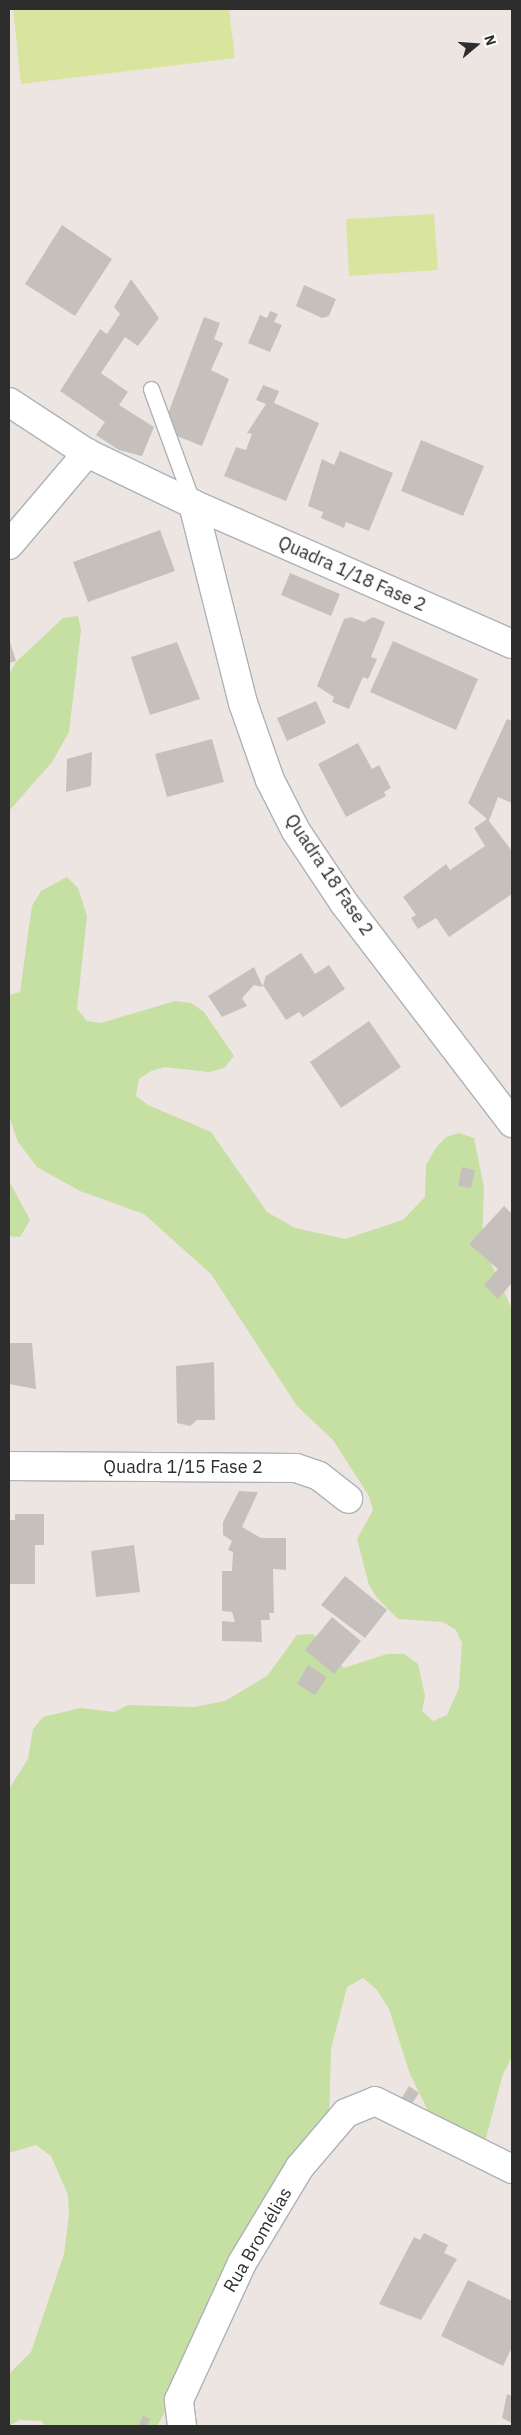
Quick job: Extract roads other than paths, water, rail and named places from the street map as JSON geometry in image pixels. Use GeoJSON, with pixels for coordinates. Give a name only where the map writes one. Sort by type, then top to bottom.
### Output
{"type":"FeatureCollection","features":[{"type":"Feature","properties":{"kind":"street","name":"Quadra 1/18 Fase 2"},"geometry":{"type":"LineString","coordinates":[[9,402],[87,453],[193,504],[512,644]]}},
{"type":"Feature","properties":{"kind":"street"},"geometry":{"type":"LineString","coordinates":[[9,545],[87,453]]}},
{"type":"Feature","properties":{"kind":"street","name":"Quadra 18 Fase 2"},"geometry":{"type":"LineString","coordinates":[[193,504],[244,703],[270,780],[296,831],[344,903],[512,1123]]}},
{"type":"Feature","properties":{"kind":"street","name":"Quadra 1/15 Fase 2"},"geometry":{"type":"LineString","coordinates":[[9,1466],[296,1468],[319,1476],[348,1499]]}},
{"type":"Feature","properties":{"kind":"street","name":"Rua Bromélias"},"geometry":{"type":"LineString","coordinates":[[182,2426],[179,2400],[192,2367],[242,2263],[300,2168],[359,2104],[374,2101],[512,2169]]}},
{"type":"Feature","properties":{"kind":"lane"},"geometry":{"type":"LineString","coordinates":[[151,389],[193,504]]}}]}
